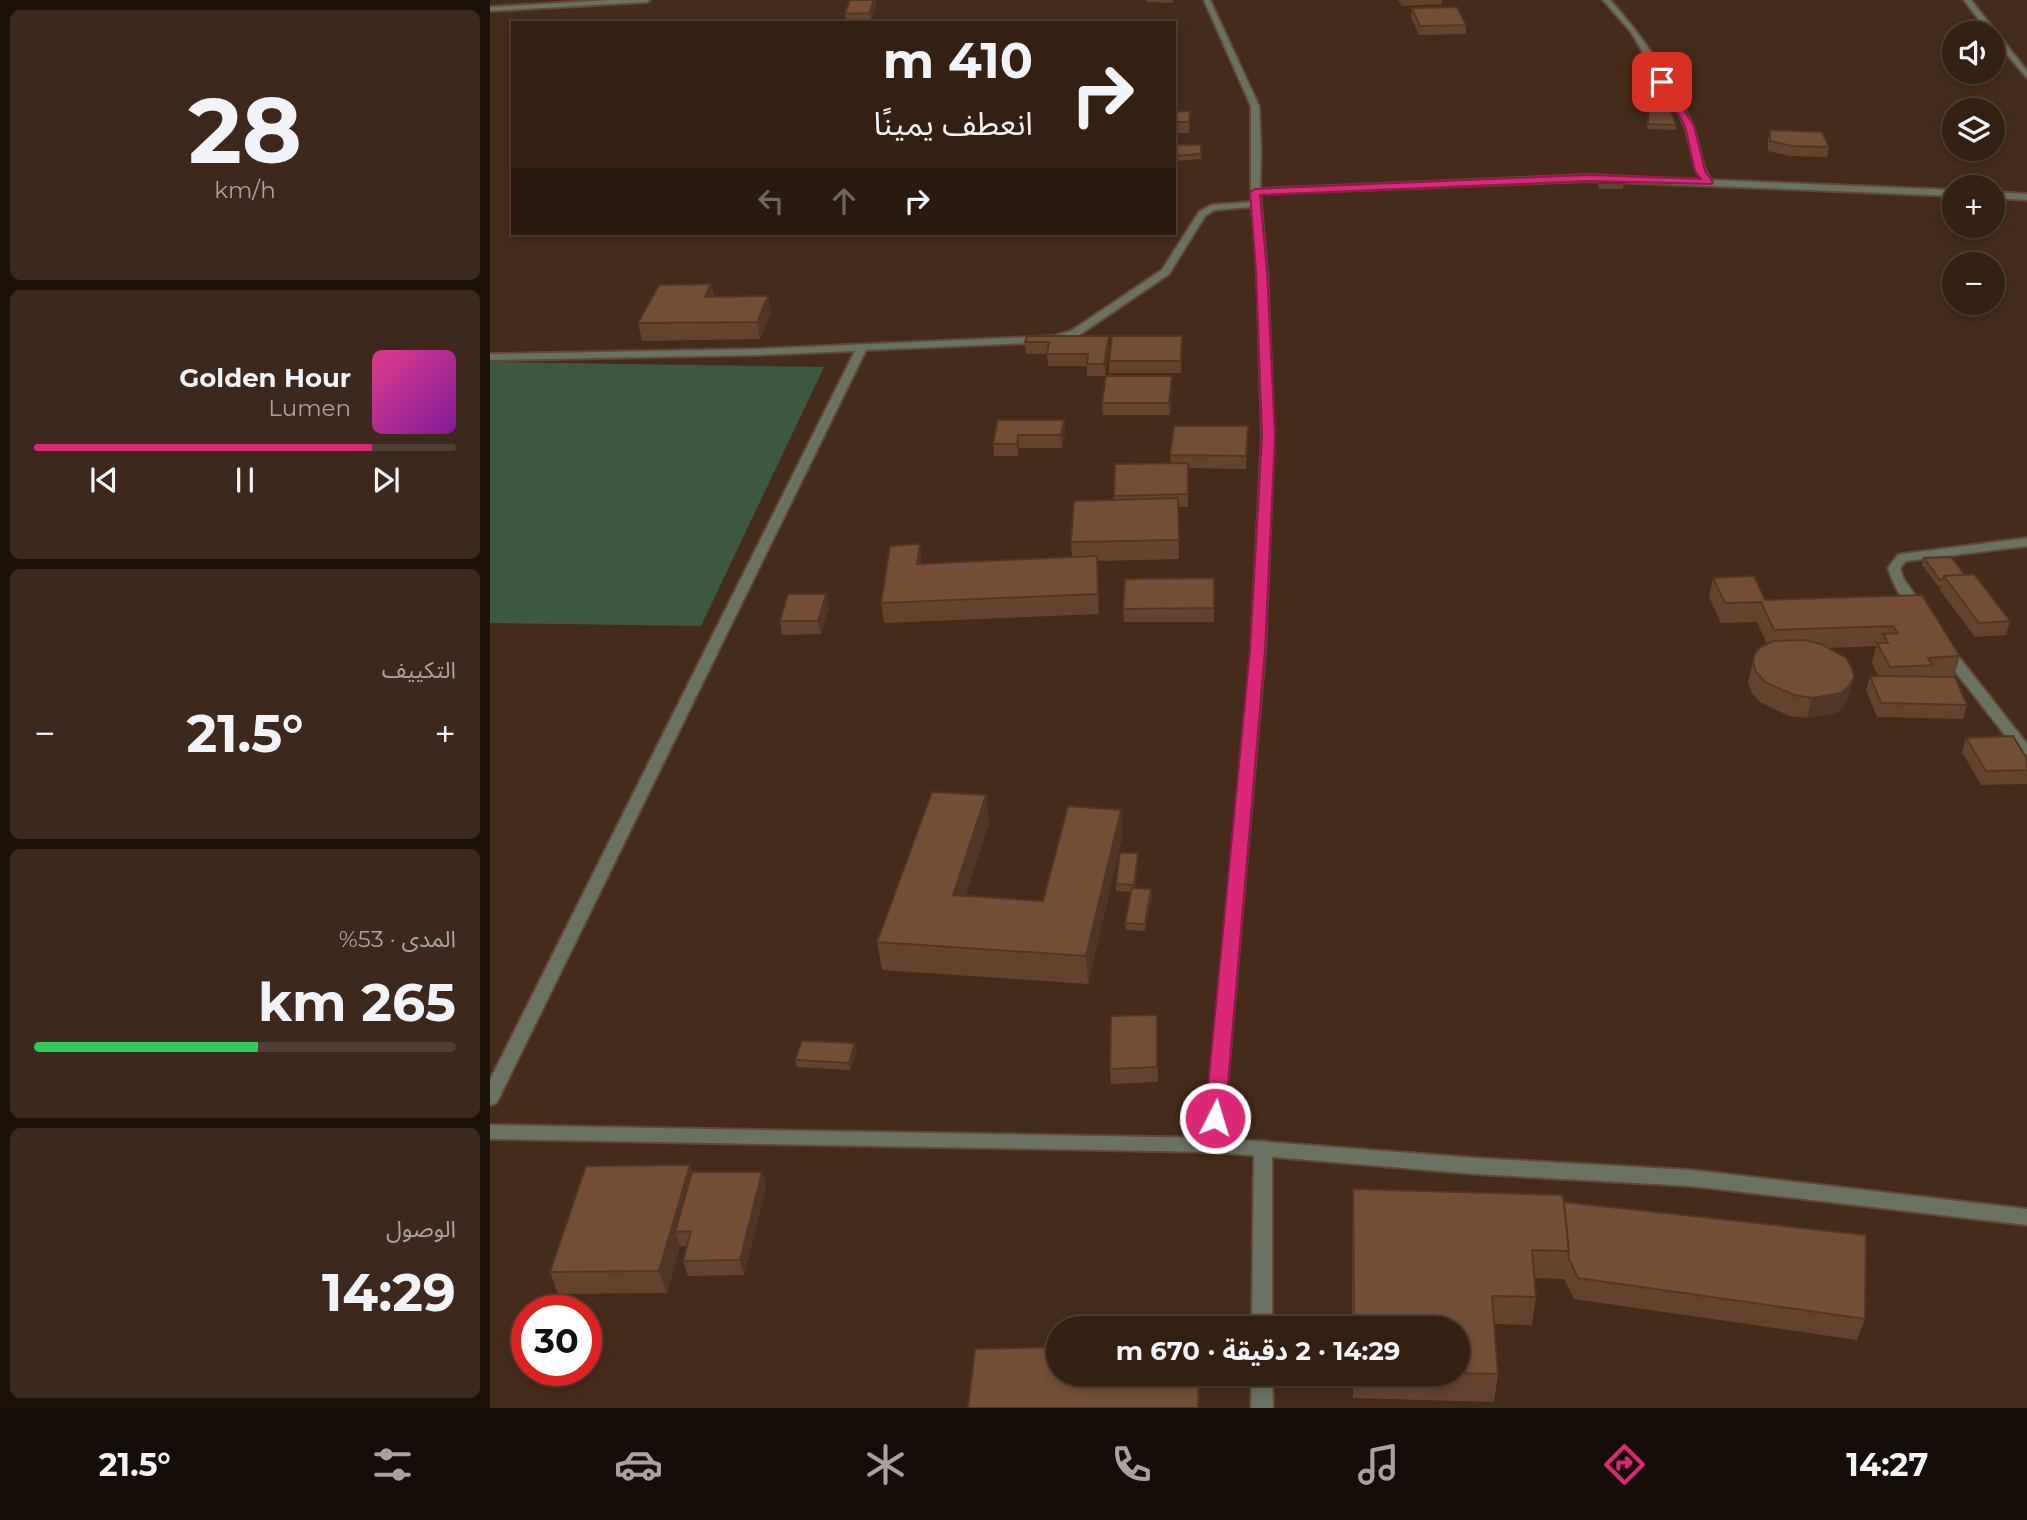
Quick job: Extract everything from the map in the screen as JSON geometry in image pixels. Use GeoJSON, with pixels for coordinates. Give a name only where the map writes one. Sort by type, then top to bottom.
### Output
{"type":"FeatureCollection","features":[{"type":"Feature","properties":{"kind":"street"},"geometry":{"type":"LineString","coordinates":[[490,9],[647,0]]}},
{"type":"Feature","properties":{"kind":"street"},"geometry":{"type":"LineString","coordinates":[[1207,0],[1255,106],[1255,198],[1262,271],[1268,450],[1258,650],[1213,1145]]}},
{"type":"Feature","properties":{"kind":"street"},"geometry":{"type":"LineString","coordinates":[[1606,0],[1634,30],[1676,102],[1689,126],[1700,171],[1708,182]]}},
{"type":"Feature","properties":{"kind":"street"},"geometry":{"type":"LineString","coordinates":[[1967,0],[2027,76]]}},
{"type":"Feature","properties":{"kind":"street"},"geometry":{"type":"LineString","coordinates":[[490,357],[757,352],[1055,339],[1075,333],[1166,272],[1202,214],[1211,208],[1255,198],[1588,178],[1942,192]]}},
{"type":"Feature","properties":{"kind":"street"},"geometry":{"type":"LineString","coordinates":[[2005,196],[2027,197]]}},
{"type":"Feature","properties":{"kind":"street"},"geometry":{"type":"LineString","coordinates":[[490,1098],[862,347]]}},
{"type":"Feature","properties":{"kind":"street"},"geometry":{"type":"LineString","coordinates":[[1925,620],[1897,578],[1894,568],[1902,558],[2027,542]]}},
{"type":"Feature","properties":{"kind":"street"},"geometry":{"type":"LineString","coordinates":[[1940,642],[2027,754]]}},
{"type":"Feature","properties":{"kind":"street"},"geometry":{"type":"LineString","coordinates":[[490,1132],[1213,1145],[1475,1166],[1691,1178],[2027,1217]]}},
{"type":"Feature","properties":{"kind":"street"},"geometry":{"type":"LineString","coordinates":[[1262,1316],[1263,1148]]}},
{"type":"Feature","properties":{"kind":"street"},"geometry":{"type":"LineString","coordinates":[[1262,1386],[1262,1408]]}},
{"type":"Feature","properties":{"kind":"green space"},"geometry":{"type":"Polygon","coordinates":[[[490,362],[824,367],[701,626],[490,623],[490,362]]]}},
{"type":"Feature","properties":{"kind":"building"},"geometry":{"type":"Polygon","coordinates":[[[850,0],[874,0],[869,13],[845,14],[850,0]]]}},
{"type":"Feature","properties":{"kind":"building"},"geometry":{"type":"Polygon","coordinates":[[[1457,7],[1466,25],[1420,26],[1412,8],[1457,7]]]}},
{"type":"Feature","properties":{"kind":"building"},"geometry":{"type":"Polygon","coordinates":[[[1190,111],[1189,122],[1176,122],[1176,112],[1190,111]]]}},
{"type":"Feature","properties":{"kind":"building"},"geometry":{"type":"Polygon","coordinates":[[[1648,111],[1671,111],[1676,125],[1648,124],[1648,111]]]}},
{"type":"Feature","properties":{"kind":"building"},"geometry":{"type":"Polygon","coordinates":[[[1770,130],[1822,132],[1829,147],[1792,146],[1770,141],[1770,130]]]}},
{"type":"Feature","properties":{"kind":"building"},"geometry":{"type":"Polygon","coordinates":[[[1176,145],[1201,145],[1201,154],[1176,156],[1176,145]]]}},
{"type":"Feature","properties":{"kind":"building"},"geometry":{"type":"Polygon","coordinates":[[[1597,177],[1622,177],[1624,183],[1600,183],[1597,177]]]}},
{"type":"Feature","properties":{"kind":"building"},"geometry":{"type":"Polygon","coordinates":[[[711,284],[705,297],[768,296],[757,322],[638,323],[659,285],[711,284]]]}},
{"type":"Feature","properties":{"kind":"building"},"geometry":{"type":"Polygon","coordinates":[[[1027,336],[1109,336],[1104,364],[1087,364],[1088,354],[1047,354],[1049,342],[1025,342],[1027,336]]]}},
{"type":"Feature","properties":{"kind":"building"},"geometry":{"type":"Polygon","coordinates":[[[1112,336],[1182,336],[1181,361],[1109,361],[1112,336]]]}},
{"type":"Feature","properties":{"kind":"building"},"geometry":{"type":"Polygon","coordinates":[[[1106,376],[1172,376],[1169,403],[1102,403],[1106,376]]]}},
{"type":"Feature","properties":{"kind":"building"},"geometry":{"type":"Polygon","coordinates":[[[998,420],[1064,420],[1061,435],[1018,435],[1017,444],[993,444],[998,420]]]}},
{"type":"Feature","properties":{"kind":"building"},"geometry":{"type":"Polygon","coordinates":[[[1174,426],[1248,426],[1246,456],[1170,455],[1174,426]]]}},
{"type":"Feature","properties":{"kind":"building"},"geometry":{"type":"Polygon","coordinates":[[[1188,463],[1188,494],[1114,496],[1115,464],[1188,463]]]}},
{"type":"Feature","properties":{"kind":"building"},"geometry":{"type":"Polygon","coordinates":[[[1178,498],[1179,540],[1071,542],[1074,501],[1178,498]]]}},
{"type":"Feature","properties":{"kind":"building"},"geometry":{"type":"Polygon","coordinates":[[[920,544],[917,564],[1097,556],[1098,594],[881,603],[890,546],[920,544]]]}},
{"type":"Feature","properties":{"kind":"building"},"geometry":{"type":"Polygon","coordinates":[[[1951,557],[1965,575],[1944,576],[1940,580],[1924,558],[1951,557]]]}},
{"type":"Feature","properties":{"kind":"building"},"geometry":{"type":"Polygon","coordinates":[[[1974,574],[2010,621],[1979,623],[1944,576],[1974,574]]]}},
{"type":"Feature","properties":{"kind":"building"},"geometry":{"type":"Polygon","coordinates":[[[1754,576],[1765,600],[1922,595],[1960,656],[1928,658],[1933,665],[1890,667],[1877,643],[1888,643],[1883,634],[1898,633],[1893,626],[1774,630],[1761,602],[1725,603],[1713,578],[1754,576]]]}},
{"type":"Feature","properties":{"kind":"building"},"geometry":{"type":"Polygon","coordinates":[[[1214,578],[1214,608],[1123,609],[1125,579],[1214,578]]]}},
{"type":"Feature","properties":{"kind":"building"},"geometry":{"type":"Polygon","coordinates":[[[788,594],[826,594],[818,621],[780,621],[788,594]]]}},
{"type":"Feature","properties":{"kind":"building"},"geometry":{"type":"Polygon","coordinates":[[[1805,640],[1821,644],[1846,658],[1854,677],[1841,693],[1812,698],[1794,695],[1765,682],[1756,672],[1753,662],[1755,653],[1762,646],[1774,641],[1805,640]]]}},
{"type":"Feature","properties":{"kind":"building"},"geometry":{"type":"Polygon","coordinates":[[[1870,676],[1955,677],[1967,705],[1881,703],[1870,676]]]}},
{"type":"Feature","properties":{"kind":"building"},"geometry":{"type":"Polygon","coordinates":[[[2013,736],[2027,759],[2027,770],[1986,771],[1966,738],[2013,736]]]}},
{"type":"Feature","properties":{"kind":"building"},"geometry":{"type":"Polygon","coordinates":[[[932,792],[986,795],[953,895],[1043,901],[1068,806],[1121,810],[1086,956],[877,942],[932,792]]]}},
{"type":"Feature","properties":{"kind":"building"},"geometry":{"type":"Polygon","coordinates":[[[1120,853],[1138,853],[1134,885],[1116,884],[1120,853]]]}},
{"type":"Feature","properties":{"kind":"building"},"geometry":{"type":"Polygon","coordinates":[[[1132,888],[1151,889],[1145,924],[1125,923],[1132,888]]]}},
{"type":"Feature","properties":{"kind":"building"},"geometry":{"type":"Polygon","coordinates":[[[1157,1015],[1157,1067],[1110,1069],[1111,1016],[1157,1015]]]}},
{"type":"Feature","properties":{"kind":"building"},"geometry":{"type":"Polygon","coordinates":[[[802,1041],[855,1043],[849,1063],[795,1060],[802,1041]]]}},
{"type":"Feature","properties":{"kind":"building"},"geometry":{"type":"Polygon","coordinates":[[[690,1165],[659,1271],[550,1272],[586,1166],[690,1165]]]}},
{"type":"Feature","properties":{"kind":"building"},"geometry":{"type":"Polygon","coordinates":[[[692,1172],[762,1172],[740,1260],[683,1261],[691,1231],[675,1232],[692,1172]]]}},
{"type":"Feature","properties":{"kind":"building"},"geometry":{"type":"Polygon","coordinates":[[[1353,1189],[1563,1195],[1569,1251],[1532,1250],[1536,1297],[1492,1296],[1498,1374],[1470,1373],[1470,1316],[1354,1316],[1353,1189]]]}},
{"type":"Feature","properties":{"kind":"building"},"geometry":{"type":"Polygon","coordinates":[[[1564,1202],[1866,1235],[1865,1319],[1578,1278],[1568,1257],[1564,1202]]]}},
{"type":"Feature","properties":{"kind":"building"},"geometry":{"type":"Polygon","coordinates":[[[1046,1347],[1046,1386],[1199,1386],[1198,1408],[968,1408],[975,1349],[1046,1347]]]}},
{"type":"Feature","properties":{"kind":"route"},"geometry":{"type":"LineString","coordinates":[[1215,1118],[1258,650],[1268,436],[1262,271],[1255,192],[1588,178],[1708,182],[1700,171],[1689,126],[1662,82]]}}]}
